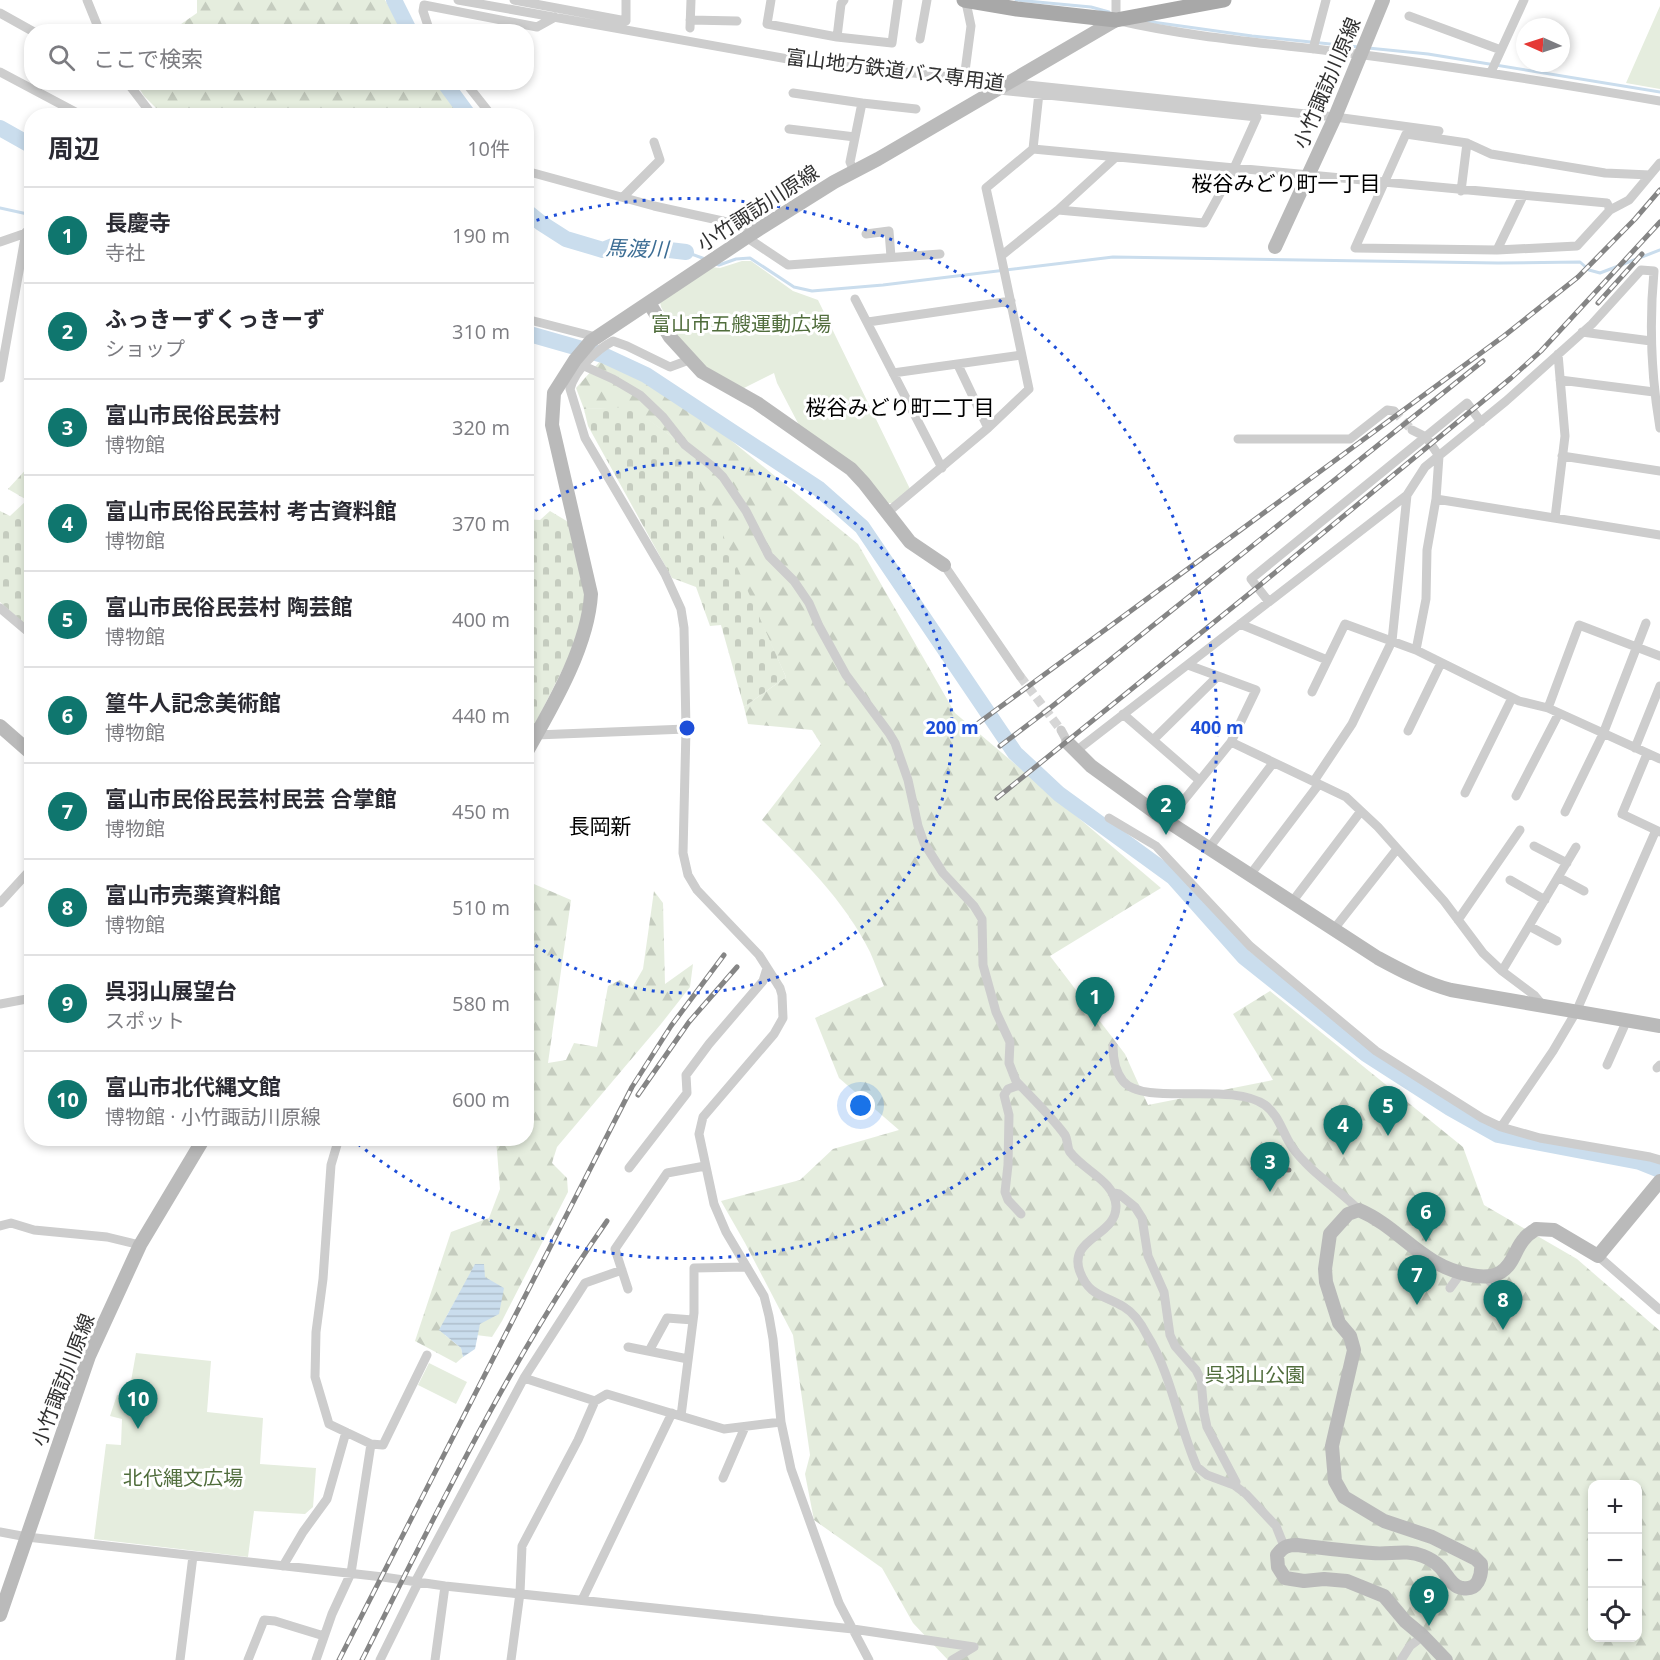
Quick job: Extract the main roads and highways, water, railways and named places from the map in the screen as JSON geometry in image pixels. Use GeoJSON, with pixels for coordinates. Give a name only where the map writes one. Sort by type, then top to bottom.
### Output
{"type":"FeatureCollection","features":[{"type":"Feature","properties":{"kind":"main road"},"geometry":{"type":"LineString","coordinates":[[966,0],[1116,20],[1224,0]]}},
{"type":"Feature","properties":{"kind":"water"},"geometry":{"type":"Polygon","coordinates":[[[475,1264],[484,1264],[485,1277],[504,1288],[499,1314],[480,1324],[475,1349],[463,1357],[461,1348],[439,1330],[475,1264]]]}},
{"type":"Feature","properties":{"kind":"waterway","name":"馬渡川"},"geometry":{"type":"LineString","coordinates":[[394,0],[406,24]]}},
{"type":"Feature","properties":{"kind":"waterway"},"geometry":{"type":"LineString","coordinates":[[1016,0],[1091,7],[1109,12]]}},
{"type":"Feature","properties":{"kind":"waterway"},"geometry":{"type":"LineString","coordinates":[[1145,21],[1252,36],[1359,47]]}},
{"type":"Feature","properties":{"kind":"waterway"},"geometry":{"type":"LineString","coordinates":[[1368,48],[1428,54],[1660,92]]}},
{"type":"Feature","properties":{"kind":"waterway","name":"馬渡川"},"geometry":{"type":"LineString","coordinates":[[450,90],[463,108]]}},
{"type":"Feature","properties":{"kind":"waterway"},"geometry":{"type":"LineString","coordinates":[[0,128],[24,142]]}},
{"type":"Feature","properties":{"kind":"waterway"},"geometry":{"type":"LineString","coordinates":[[0,208],[24,213]]}},
{"type":"Feature","properties":{"kind":"waterway","name":"馬渡川"},"geometry":{"type":"LineString","coordinates":[[534,217],[566,239],[603,250],[618,244],[686,252]]}},
{"type":"Feature","properties":{"kind":"waterway"},"geometry":{"type":"LineString","coordinates":[[716,264],[750,258],[794,287],[812,291],[883,285],[1113,257],[1498,263],[1580,262],[1589,270],[1600,273],[1660,250]]}},
{"type":"Feature","properties":{"kind":"waterway"},"geometry":{"type":"LineString","coordinates":[[686,252],[705,259]]}},
{"type":"Feature","properties":{"kind":"waterway"},"geometry":{"type":"LineString","coordinates":[[534,335],[603,355],[646,375],[819,489],[862,527],[1015,753],[1059,794],[1173,877],[1244,957],[1366,1054],[1450,1108],[1498,1135],[1640,1162],[1660,1170]]}},
{"type":"Feature","properties":{"kind":"tunnel"},"geometry":{"type":"LineString","coordinates":[[1394,411],[1412,430]]}},
{"type":"Feature","properties":{"kind":"tunnel"},"geometry":{"type":"LineString","coordinates":[[1020,676],[1061,730]]}},
{"type":"Feature","properties":{"kind":"railway"},"geometry":{"type":"LineString","coordinates":[[977,724],[1504,336],[1578,277],[1660,190]]}},
{"type":"Feature","properties":{"kind":"railway"},"geometry":{"type":"LineString","coordinates":[[997,798],[1511,378],[1541,351],[1660,222]]}},
{"type":"Feature","properties":{"kind":"railway"},"geometry":{"type":"LineString","coordinates":[[1598,303],[1642,254]]}},
{"type":"Feature","properties":{"kind":"railway"},"geometry":{"type":"LineString","coordinates":[[1000,746],[1483,361]]}},
{"type":"Feature","properties":{"kind":"railway"},"geometry":{"type":"LineString","coordinates":[[339,1660],[632,1087],[671,1026],[724,955]]}},
{"type":"Feature","properties":{"kind":"railway"},"geometry":{"type":"LineString","coordinates":[[638,1095],[689,1022],[737,967]]}},
{"type":"Feature","properties":{"kind":"railway"},"geometry":{"type":"LineString","coordinates":[[1253,1168],[1289,1170]]}},
{"type":"Feature","properties":{"kind":"railway"},"geometry":{"type":"LineString","coordinates":[[362,1660],[447,1492],[508,1380],[539,1326],[607,1221]]}},
{"type":"Feature","properties":{"kind":"place","name":"ふっきーずくっきーず"},"geometry":{"type":"Point","coordinates":[1166,835]}},
{"type":"Feature","properties":{"kind":"place","name":"長慶寺"},"geometry":{"type":"Point","coordinates":[1095,1027]}},
{"type":"Feature","properties":{"kind":"place","name":"富山市民俗民芸村 陶芸館"},"geometry":{"type":"Point","coordinates":[1388,1136]}},
{"type":"Feature","properties":{"kind":"place","name":"富山市民俗民芸村 考古資料館"},"geometry":{"type":"Point","coordinates":[1343,1155]}},
{"type":"Feature","properties":{"kind":"place","name":"富山市民俗民芸村"},"geometry":{"type":"Point","coordinates":[1270,1192]}},
{"type":"Feature","properties":{"kind":"place","name":"篁牛人記念美術館"},"geometry":{"type":"Point","coordinates":[1426,1242]}},
{"type":"Feature","properties":{"kind":"place","name":"富山市民俗民芸村民芸 合掌館"},"geometry":{"type":"Point","coordinates":[1417,1305]}},
{"type":"Feature","properties":{"kind":"place","name":"富山市売薬資料館"},"geometry":{"type":"Point","coordinates":[1503,1330]}},
{"type":"Feature","properties":{"kind":"place","name":"富山市北代縄文館"},"geometry":{"type":"Point","coordinates":[138,1429]}},
{"type":"Feature","properties":{"kind":"place","name":"呉羽山展望台"},"geometry":{"type":"Point","coordinates":[1429,1626]}},
{"type":"Feature","properties":{"kind":"district","name":"桜谷みどり町一丁目"},"geometry":{"type":"Point","coordinates":[1286,184]}},
{"type":"Feature","properties":{"kind":"district","name":"桜谷みどり町二丁目"},"geometry":{"type":"Point","coordinates":[900,408]}},
{"type":"Feature","properties":{"kind":"district","name":"長岡新"},"geometry":{"type":"Point","coordinates":[600,827]}},
{"type":"Feature","properties":{"kind":"park label","name":"富山市五艘運動広場"},"geometry":{"type":"Point","coordinates":[741,324]}},
{"type":"Feature","properties":{"kind":"park label","name":"呉羽山公園"},"geometry":{"type":"Point","coordinates":[1255,1375]}},
{"type":"Feature","properties":{"kind":"park label","name":"北代縄文広場"},"geometry":{"type":"Point","coordinates":[183,1478]}}]}
